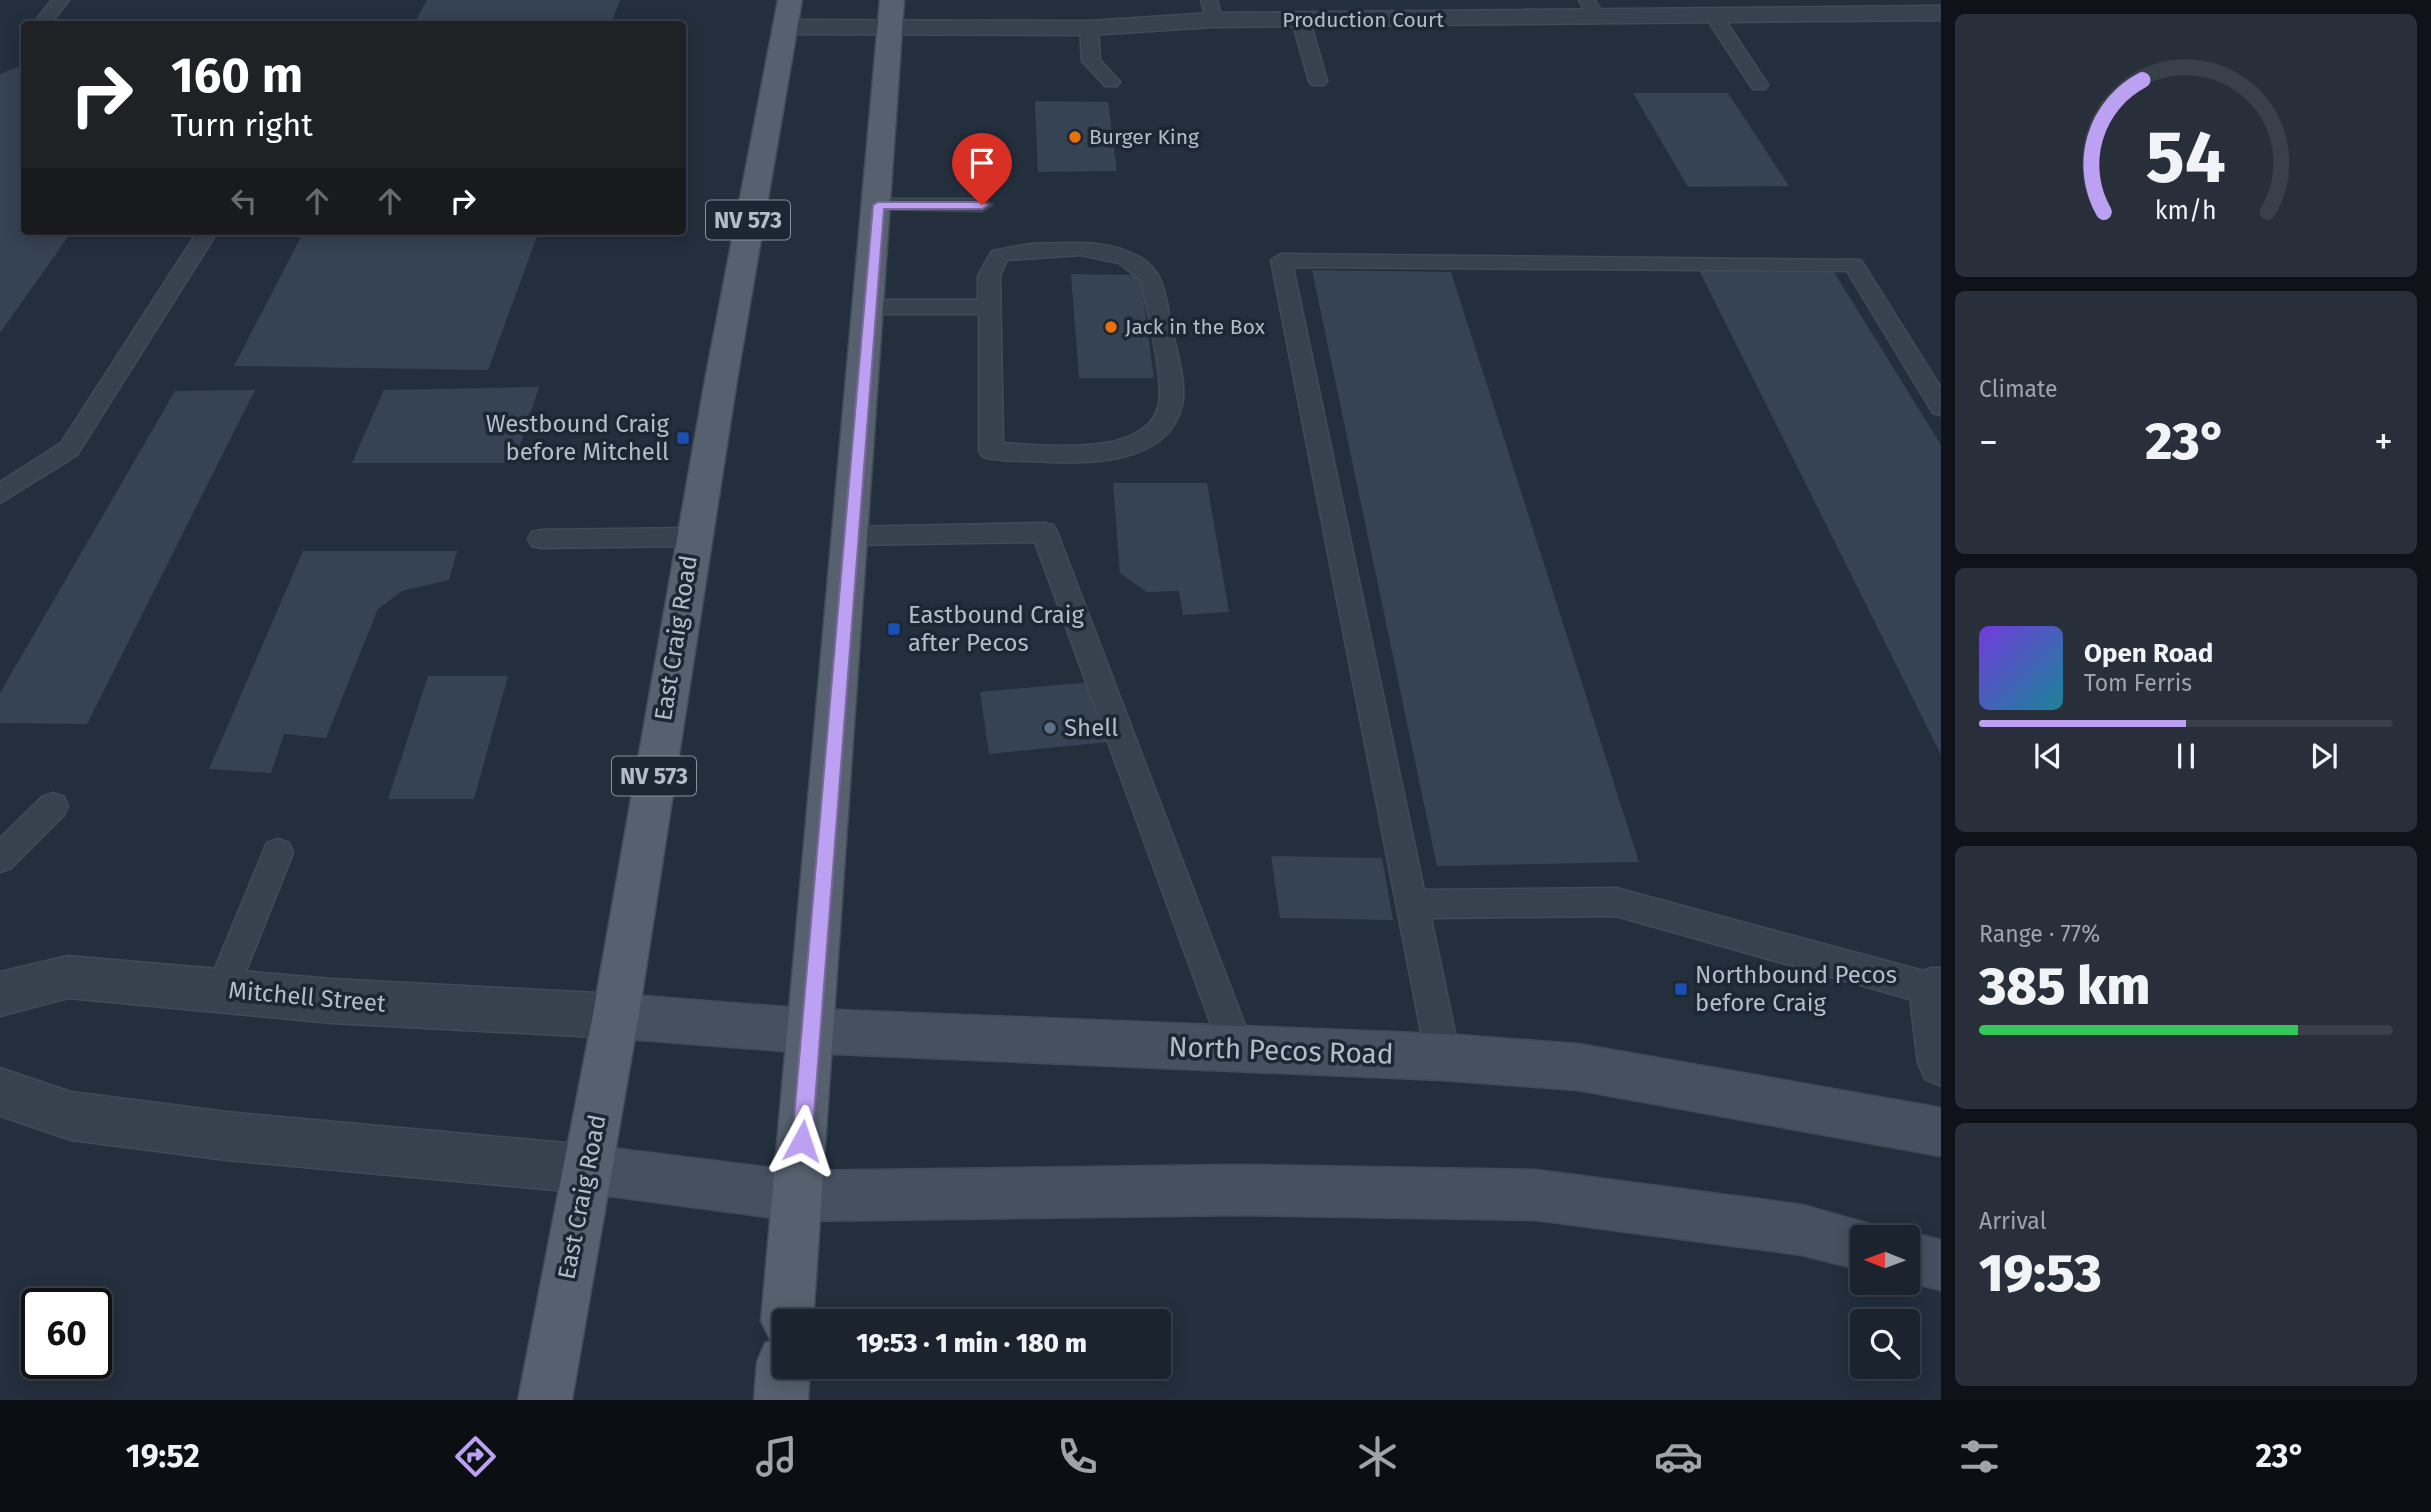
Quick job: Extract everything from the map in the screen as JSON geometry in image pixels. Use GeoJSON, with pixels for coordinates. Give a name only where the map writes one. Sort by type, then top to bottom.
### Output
{"type":"FeatureCollection","features":[{"type":"Feature","properties":{"kind":"main road","name":"East Craig Road"},"geometry":{"type":"LineString","coordinates":[[545,1400],[616,1016],[692,537],[762,136],[790,0]]}},
{"type":"Feature","properties":{"kind":"main road"},"geometry":{"type":"LineString","coordinates":[[788,1309],[878,205],[891,13]]}},
{"type":"Feature","properties":{"kind":"main road","name":"North Pecos Road"},"geometry":{"type":"LineString","coordinates":[[616,1016],[811,1031],[1443,1056],[1578,1066],[1941,1132]]}},
{"type":"Feature","properties":{"kind":"main road"},"geometry":{"type":"LineString","coordinates":[[587,1169],[797,1196],[1238,1190],[1536,1195],[1802,1230],[1850,1242]]}},
{"type":"Feature","properties":{"kind":"main road"},"geometry":{"type":"LineString","coordinates":[[1920,1260],[1941,1265]]}},
{"type":"Feature","properties":{"kind":"main road"},"geometry":{"type":"LineString","coordinates":[[781,1400],[783,1379]]}},
{"type":"Feature","properties":{"kind":"street","name":"Production Court"},"geometry":{"type":"LineString","coordinates":[[785,27],[891,13],[1089,28],[1211,10],[1301,20],[1592,9],[1714,16],[1941,13]]}},
{"type":"Feature","properties":{"kind":"street","name":"Mitchell Street"},"geometry":{"type":"LineString","coordinates":[[0,994],[68,978],[332,1001],[616,1016]]}},
{"type":"Feature","properties":{"kind":"street"},"geometry":{"type":"LineString","coordinates":[[1936,989],[1941,1063]]}},
{"type":"Feature","properties":{"kind":"street"},"geometry":{"type":"LineString","coordinates":[[0,1092],[71,1116],[227,1136],[587,1169]]}},
{"type":"Feature","properties":{"kind":"lane"},"geometry":{"type":"LineString","coordinates":[[44,21],[61,0]]}},
{"type":"Feature","properties":{"kind":"lane"},"geometry":{"type":"LineString","coordinates":[[1714,16],[1759,85]]}},
{"type":"Feature","properties":{"kind":"lane"},"geometry":{"type":"LineString","coordinates":[[1301,20],[1318,80]]}},
{"type":"Feature","properties":{"kind":"lane"},"geometry":{"type":"LineString","coordinates":[[1089,28],[1091,61],[1111,82]]}},
{"type":"Feature","properties":{"kind":"lane"},"geometry":{"type":"LineString","coordinates":[[878,205],[982,205]]}},
{"type":"Feature","properties":{"kind":"lane"},"geometry":{"type":"LineString","coordinates":[[0,494],[69,449],[205,235]]}},
{"type":"Feature","properties":{"kind":"lane"},"geometry":{"type":"LineString","coordinates":[[1030,250],[1090,250],[1118,253],[1140,263],[1152,278],[1171,404],[1162,425],[1137,445],[1095,454],[991,451],[989,307],[989,276],[999,255],[1030,250]]}},
{"type":"Feature","properties":{"kind":"lane"},"geometry":{"type":"LineString","coordinates":[[1443,1056],[1281,260],[1854,265],[1941,407]]}},
{"type":"Feature","properties":{"kind":"lane"},"geometry":{"type":"LineString","coordinates":[[869,307],[989,307]]}},
{"type":"Feature","properties":{"kind":"lane"},"geometry":{"type":"LineString","coordinates":[[850,536],[1044,532],[1237,1049]]}},
{"type":"Feature","properties":{"kind":"lane"},"geometry":{"type":"LineString","coordinates":[[541,538],[692,537]]}},
{"type":"Feature","properties":{"kind":"lane"},"geometry":{"type":"LineString","coordinates":[[0,858],[53,806]]}},
{"type":"Feature","properties":{"kind":"lane"},"geometry":{"type":"LineString","coordinates":[[222,990],[278,853]]}},
{"type":"Feature","properties":{"kind":"lane"},"geometry":{"type":"LineString","coordinates":[[1412,904],[1616,902],[1936,989]]}},
{"type":"Feature","properties":{"kind":"building"},"geometry":{"type":"Polygon","coordinates":[[[427,0],[620,0],[612,21],[416,21],[427,0]]]}},
{"type":"Feature","properties":{"kind":"building"},"geometry":{"type":"Polygon","coordinates":[[[21,66],[21,235],[69,235],[0,333],[0,74],[21,66]]]}},
{"type":"Feature","properties":{"kind":"building"},"geometry":{"type":"Polygon","coordinates":[[[1633,93],[1728,93],[1789,186],[1688,187],[1633,93]]]}},
{"type":"Feature","properties":{"kind":"building","name":"Burger King"},"geometry":{"type":"Polygon","coordinates":[[[1035,101],[1108,102],[1117,171],[1038,172],[1035,101]]]}},
{"type":"Feature","properties":{"kind":"building"},"geometry":{"type":"Polygon","coordinates":[[[302,235],[538,235],[488,370],[234,366],[302,235]]]}},
{"type":"Feature","properties":{"kind":"building"},"geometry":{"type":"Polygon","coordinates":[[[1312,270],[1451,272],[1639,862],[1437,866],[1312,270]]]}},
{"type":"Feature","properties":{"kind":"building"},"geometry":{"type":"Polygon","coordinates":[[[1699,270],[1834,272],[1941,445],[1941,755],[1699,270]]]}},
{"type":"Feature","properties":{"kind":"building","name":"Jack in the Box"},"geometry":{"type":"Polygon","coordinates":[[[1071,274],[1140,275],[1154,378],[1079,378],[1071,274]]]}},
{"type":"Feature","properties":{"kind":"building"},"geometry":{"type":"Polygon","coordinates":[[[539,387],[514,463],[352,463],[384,390],[539,387]]]}},
{"type":"Feature","properties":{"kind":"building"},"geometry":{"type":"Polygon","coordinates":[[[255,390],[87,724],[0,723],[0,693],[175,391],[255,390]]]}},
{"type":"Feature","properties":{"kind":"building"},"geometry":{"type":"Polygon","coordinates":[[[1113,483],[1207,483],[1229,612],[1183,615],[1179,591],[1147,592],[1120,573],[1113,483]]]}},
{"type":"Feature","properties":{"kind":"building"},"geometry":{"type":"Polygon","coordinates":[[[303,551],[457,551],[449,580],[402,591],[378,609],[326,738],[284,734],[271,773],[209,769],[303,551]]]}},
{"type":"Feature","properties":{"kind":"building"},"geometry":{"type":"Polygon","coordinates":[[[428,676],[508,676],[474,799],[388,799],[428,676]]]}},
{"type":"Feature","properties":{"kind":"building"},"geometry":{"type":"Polygon","coordinates":[[[1114,680],[1128,740],[989,754],[980,692],[1114,680]]]}},
{"type":"Feature","properties":{"kind":"building"},"geometry":{"type":"Polygon","coordinates":[[[1271,856],[1382,858],[1393,920],[1280,918],[1271,856]]]}},
{"type":"Feature","properties":{"kind":"place","name":"Burger King"},"geometry":{"type":"Point","coordinates":[1075,137]}},
{"type":"Feature","properties":{"kind":"place","name":"Jack in the Box"},"geometry":{"type":"Point","coordinates":[1111,327]}},
{"type":"Feature","properties":{"kind":"place","name":"Westbound Craig before Mitchell"},"geometry":{"type":"Point","coordinates":[683,438]}},
{"type":"Feature","properties":{"kind":"place","name":"Eastbound Craig after Pecos"},"geometry":{"type":"Point","coordinates":[894,629]}},
{"type":"Feature","properties":{"kind":"place","name":"Shell"},"geometry":{"type":"Point","coordinates":[1050,728]}},
{"type":"Feature","properties":{"kind":"place","name":"Northbound Pecos before Craig"},"geometry":{"type":"Point","coordinates":[1681,989]}},
{"type":"Feature","properties":{"kind":"route"},"geometry":{"type":"LineString","coordinates":[[802,1141],[878,205],[982,205]]}}]}
